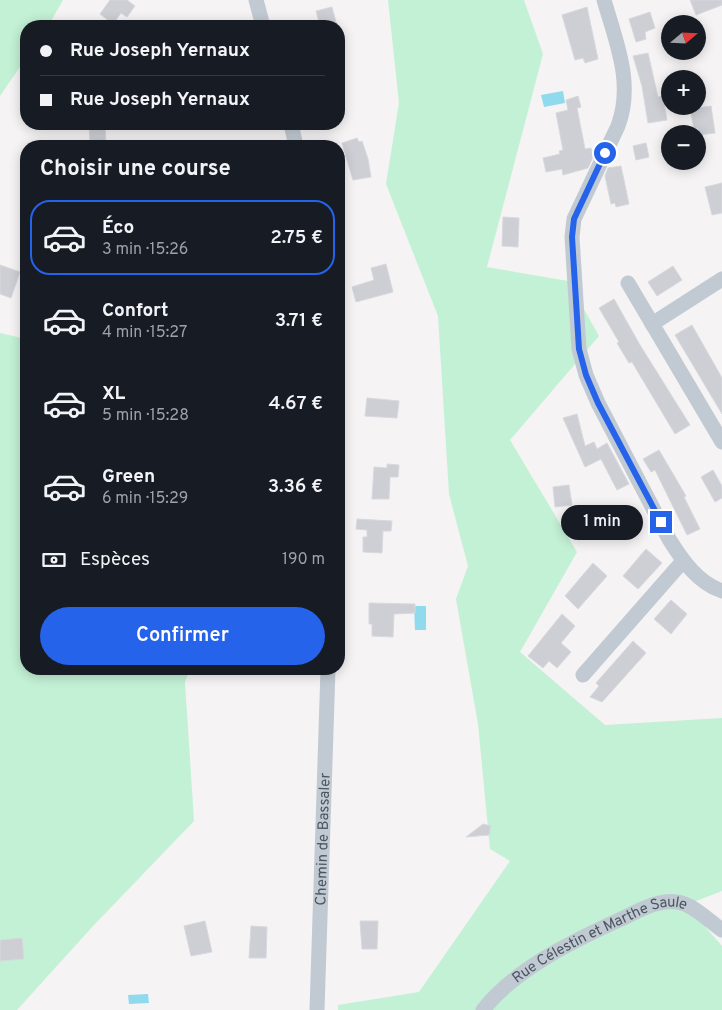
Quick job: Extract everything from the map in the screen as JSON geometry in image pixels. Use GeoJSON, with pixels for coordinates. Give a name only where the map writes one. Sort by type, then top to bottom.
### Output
{"type":"FeatureCollection","features":[{"type":"Feature","properties":{"kind":"street"},"geometry":{"type":"LineString","coordinates":[[256,0],[262,20]]}},
{"type":"Feature","properties":{"kind":"street"},"geometry":{"type":"LineString","coordinates":[[604,0],[623,70],[626,93],[623,111],[574,219],[572,237],[579,349],[586,375],[598,403],[683,561],[710,587],[722,591]]}},
{"type":"Feature","properties":{"kind":"street"},"geometry":{"type":"LineString","coordinates":[[652,324],[722,279]]}},
{"type":"Feature","properties":{"kind":"street"},"geometry":{"type":"LineString","coordinates":[[628,283],[722,442]]}},
{"type":"Feature","properties":{"kind":"street"},"geometry":{"type":"LineString","coordinates":[[583,676],[683,561]]}},
{"type":"Feature","properties":{"kind":"street","name":"Chemin de Bassaler"},"geometry":{"type":"LineString","coordinates":[[317,1010],[328,675]]}},
{"type":"Feature","properties":{"kind":"street","name":"Rue Célestin et Marthe Saule"},"geometry":{"type":"LineString","coordinates":[[483,1010],[511,982],[569,943],[654,904],[677,902],[692,908],[722,930]]}},
{"type":"Feature","properties":{"kind":"green space"},"geometry":{"type":"Polygon","coordinates":[[[0,0],[63,0],[51,20],[20,20],[20,67],[0,96],[0,0]]]}},
{"type":"Feature","properties":{"kind":"green space"},"geometry":{"type":"Polygon","coordinates":[[[388,0],[524,0],[543,54],[487,267],[568,281],[599,336],[510,440],[577,552],[520,652],[605,725],[722,718],[722,891],[686,905],[722,946],[722,1010],[338,1010],[338,1005],[419,992],[510,861],[490,849],[478,724],[456,599],[468,566],[449,494],[438,316],[386,184],[399,103],[388,0]]]}},
{"type":"Feature","properties":{"kind":"green space"},"geometry":{"type":"Polygon","coordinates":[[[0,333],[20,338],[20,675],[188,675],[185,682],[194,821],[93,926],[17,1010],[0,1010],[0,333]]]}},
{"type":"Feature","properties":{"kind":"water"},"geometry":{"type":"Polygon","coordinates":[[[563,91],[565,103],[544,107],[541,95],[563,91]]]}},
{"type":"Feature","properties":{"kind":"water"},"geometry":{"type":"Polygon","coordinates":[[[414,606],[426,606],[426,630],[415,630],[414,606]]]}},
{"type":"Feature","properties":{"kind":"water"},"geometry":{"type":"Polygon","coordinates":[[[148,994],[149,1003],[129,1004],[128,995],[148,994]]]}},
{"type":"Feature","properties":{"kind":"building"},"geometry":{"type":"Polygon","coordinates":[[[110,0],[127,0],[135,6],[127,17],[121,13],[116,20],[108,20],[100,14],[110,0]]]}},
{"type":"Feature","properties":{"kind":"building"},"geometry":{"type":"Polygon","coordinates":[[[690,0],[722,0],[722,5],[696,15],[690,0]]]}},
{"type":"Feature","properties":{"kind":"building"},"geometry":{"type":"Polygon","coordinates":[[[332,7],[335,20],[318,20],[316,11],[332,7]]]}},
{"type":"Feature","properties":{"kind":"building"},"geometry":{"type":"Polygon","coordinates":[[[587,7],[598,59],[585,63],[583,58],[575,60],[562,15],[587,7]]]}},
{"type":"Feature","properties":{"kind":"building"},"geometry":{"type":"Polygon","coordinates":[[[650,12],[655,28],[645,32],[646,39],[636,42],[629,19],[650,12]]]}},
{"type":"Feature","properties":{"kind":"building"},"geometry":{"type":"Polygon","coordinates":[[[648,53],[658,97],[661,96],[661,115],[666,115],[667,120],[648,123],[642,86],[633,56],[648,53]]]}},
{"type":"Feature","properties":{"kind":"building"},"geometry":{"type":"Polygon","coordinates":[[[578,96],[581,107],[577,108],[585,149],[591,148],[593,157],[588,168],[563,175],[562,169],[546,172],[543,158],[560,154],[559,151],[563,150],[556,113],[568,110],[566,100],[578,96]]]}},
{"type":"Feature","properties":{"kind":"building"},"geometry":{"type":"Polygon","coordinates":[[[711,106],[715,133],[706,134],[706,125],[693,125],[691,115],[706,115],[706,107],[711,106]]]}},
{"type":"Feature","properties":{"kind":"building"},"geometry":{"type":"Polygon","coordinates":[[[89,130],[105,130],[106,140],[90,140],[89,130]]]}},
{"type":"Feature","properties":{"kind":"building"},"geometry":{"type":"Polygon","coordinates":[[[357,138],[359,142],[362,141],[371,177],[353,180],[345,153],[345,142],[357,138]]]}},
{"type":"Feature","properties":{"kind":"building"},"geometry":{"type":"Polygon","coordinates":[[[646,143],[649,157],[636,160],[633,146],[646,143]]]}},
{"type":"Feature","properties":{"kind":"building"},"geometry":{"type":"Polygon","coordinates":[[[621,166],[629,204],[616,207],[615,203],[611,204],[605,176],[608,168],[621,166]]]}},
{"type":"Feature","properties":{"kind":"building"},"geometry":{"type":"Polygon","coordinates":[[[722,183],[722,213],[712,215],[705,187],[722,183]]]}},
{"type":"Feature","properties":{"kind":"building"},"geometry":{"type":"Polygon","coordinates":[[[503,217],[519,218],[518,247],[502,246],[503,217]]]}},
{"type":"Feature","properties":{"kind":"building"},"geometry":{"type":"Polygon","coordinates":[[[386,264],[393,292],[356,302],[352,287],[374,280],[371,268],[386,264]]]}},
{"type":"Feature","properties":{"kind":"building"},"geometry":{"type":"Polygon","coordinates":[[[0,265],[20,272],[11,298],[0,294],[0,265]]]}},
{"type":"Feature","properties":{"kind":"building"},"geometry":{"type":"Polygon","coordinates":[[[673,266],[682,280],[657,296],[648,282],[673,266]]]}},
{"type":"Feature","properties":{"kind":"building"},"geometry":{"type":"Polygon","coordinates":[[[614,299],[690,425],[675,434],[632,362],[629,363],[599,308],[614,299]]]}},
{"type":"Feature","properties":{"kind":"building"},"geometry":{"type":"Polygon","coordinates":[[[692,325],[722,378],[722,414],[675,335],[692,325]]]}},
{"type":"Feature","properties":{"kind":"building"},"geometry":{"type":"Polygon","coordinates":[[[367,398],[399,401],[397,418],[365,416],[367,398]]]}},
{"type":"Feature","properties":{"kind":"building"},"geometry":{"type":"Polygon","coordinates":[[[577,414],[585,446],[594,442],[597,449],[607,443],[629,484],[617,490],[601,459],[585,467],[563,418],[577,414]]]}},
{"type":"Feature","properties":{"kind":"building"},"geometry":{"type":"Polygon","coordinates":[[[659,450],[686,496],[684,497],[700,529],[687,535],[655,470],[651,472],[643,459],[659,450]]]}},
{"type":"Feature","properties":{"kind":"building"},"geometry":{"type":"Polygon","coordinates":[[[387,464],[399,465],[398,477],[390,477],[389,499],[372,499],[374,467],[387,468],[387,464]]]}},
{"type":"Feature","properties":{"kind":"building"},"geometry":{"type":"Polygon","coordinates":[[[713,470],[722,486],[722,498],[715,502],[701,477],[713,470]]]}},
{"type":"Feature","properties":{"kind":"building"},"geometry":{"type":"Polygon","coordinates":[[[569,485],[572,505],[555,507],[553,487],[569,485]]]}},
{"type":"Feature","properties":{"kind":"building"},"geometry":{"type":"Polygon","coordinates":[[[357,519],[392,521],[391,531],[383,531],[382,553],[363,552],[363,537],[367,537],[367,530],[356,529],[357,519]]]}},
{"type":"Feature","properties":{"kind":"building"},"geometry":{"type":"Polygon","coordinates":[[[646,549],[662,563],[638,589],[623,576],[646,549]]]}},
{"type":"Feature","properties":{"kind":"building"},"geometry":{"type":"Polygon","coordinates":[[[593,563],[607,576],[578,609],[565,596],[593,563]]]}},
{"type":"Feature","properties":{"kind":"building"},"geometry":{"type":"Polygon","coordinates":[[[671,600],[687,614],[671,634],[654,619],[671,600]]]}},
{"type":"Feature","properties":{"kind":"building"},"geometry":{"type":"Polygon","coordinates":[[[369,603],[415,604],[415,613],[394,614],[393,637],[372,636],[372,624],[369,624],[369,603]]]}},
{"type":"Feature","properties":{"kind":"building"},"geometry":{"type":"Polygon","coordinates":[[[562,614],[575,626],[561,643],[571,652],[557,668],[549,661],[543,668],[528,656],[562,614]]]}},
{"type":"Feature","properties":{"kind":"building"},"geometry":{"type":"Polygon","coordinates":[[[633,641],[646,653],[602,702],[590,697],[599,686],[596,683],[633,641]]]}},
{"type":"Feature","properties":{"kind":"building"},"geometry":{"type":"Polygon","coordinates":[[[483,824],[491,826],[489,835],[466,837],[483,824]]]}},
{"type":"Feature","properties":{"kind":"building"},"geometry":{"type":"Polygon","coordinates":[[[205,921],[212,952],[191,956],[184,926],[205,921]]]}},
{"type":"Feature","properties":{"kind":"building"},"geometry":{"type":"Polygon","coordinates":[[[360,921],[378,921],[377,949],[362,949],[360,921]]]}},
{"type":"Feature","properties":{"kind":"building"},"geometry":{"type":"Polygon","coordinates":[[[251,926],[267,927],[266,958],[249,958],[251,926]]]}},
{"type":"Feature","properties":{"kind":"building"},"geometry":{"type":"Polygon","coordinates":[[[22,938],[24,959],[0,961],[0,940],[22,938]]]}},
{"type":"Feature","properties":{"kind":"route"},"geometry":{"type":"LineString","coordinates":[[605,153],[574,219],[572,237],[579,349],[586,375],[598,403],[661,522]]}}]}
